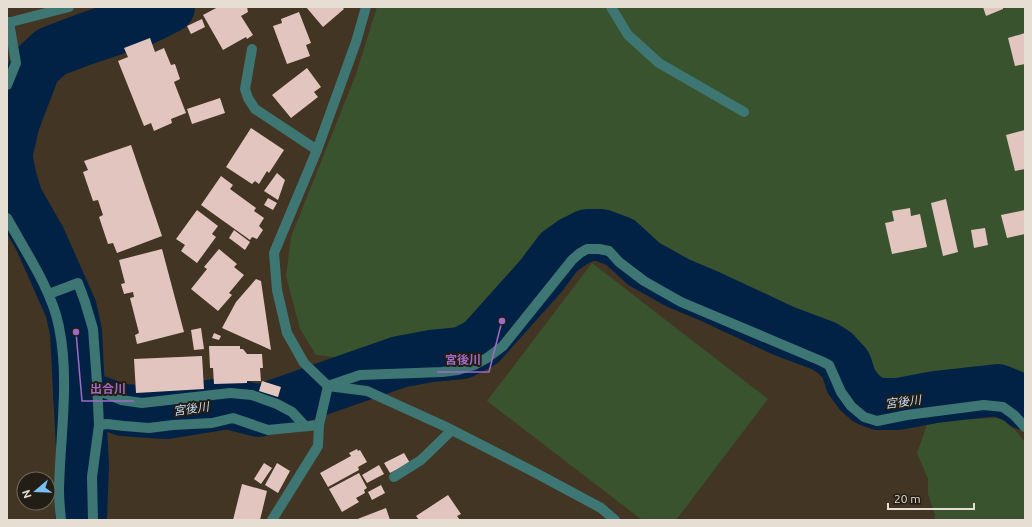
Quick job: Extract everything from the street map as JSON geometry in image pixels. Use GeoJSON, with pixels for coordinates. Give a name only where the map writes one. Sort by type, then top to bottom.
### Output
{"type":"FeatureCollection","features":[{"type":"Feature","properties":{"kind":"street"},"geometry":{"type":"LineString","coordinates":[[7,85],[16,63],[8,22],[69,7]]}},
{"type":"Feature","properties":{"kind":"street"},"geometry":{"type":"LineString","coordinates":[[366,7],[356,42],[317,150],[274,253],[277,290],[287,333],[304,363],[328,386],[367,391],[452,430],[601,508],[615,520]]}},
{"type":"Feature","properties":{"kind":"street"},"geometry":{"type":"LineString","coordinates":[[611,7],[628,35],[659,63],[744,112]]}},
{"type":"Feature","properties":{"kind":"street"},"geometry":{"type":"LineString","coordinates":[[252,49],[245,89],[251,104],[255,109],[317,150]]}},
{"type":"Feature","properties":{"kind":"street"},"geometry":{"type":"LineString","coordinates":[[7,218],[49,294],[59,326],[63,356],[64,399],[59,491],[61,520]]}},
{"type":"Feature","properties":{"kind":"street"},"geometry":{"type":"LineString","coordinates":[[328,386],[360,375],[458,370],[474,365],[488,358],[503,346],[572,260],[587,249],[599,248],[609,252],[644,282],[681,302],[829,365],[841,392],[851,406],[864,417],[877,421],[907,415],[984,405],[1003,407],[1014,415],[1025,427]]}},
{"type":"Feature","properties":{"kind":"street"},"geometry":{"type":"LineString","coordinates":[[49,294],[78,283],[93,329],[98,425],[92,477],[93,520]]}},
{"type":"Feature","properties":{"kind":"street"},"geometry":{"type":"LineString","coordinates":[[272,520],[318,446],[318,425],[328,386]]}},
{"type":"Feature","properties":{"kind":"street"},"geometry":{"type":"LineString","coordinates":[[97,390],[121,400],[142,403],[230,393],[252,395],[277,404],[292,412],[305,426]]}},
{"type":"Feature","properties":{"kind":"street"},"geometry":{"type":"LineString","coordinates":[[98,425],[107,424],[149,428],[212,423],[234,418],[268,430],[318,425]]}},
{"type":"Feature","properties":{"kind":"street"},"geometry":{"type":"LineString","coordinates":[[394,477],[421,460],[452,430]]}},
{"type":"Feature","properties":{"kind":"green space"},"geometry":{"type":"Polygon","coordinates":[[[377,7],[1025,7],[1025,397],[1010,386],[963,387],[902,399],[876,399],[864,393],[851,361],[833,344],[719,297],[655,265],[619,231],[585,227],[560,244],[511,299],[479,338],[449,350],[415,349],[387,358],[360,360],[316,355],[300,329],[286,276],[291,237],[356,74],[377,7]]]}},
{"type":"Feature","properties":{"kind":"green space"},"geometry":{"type":"Polygon","coordinates":[[[592,263],[768,399],[676,520],[642,520],[487,401],[592,263]]]}},
{"type":"Feature","properties":{"kind":"green space"},"geometry":{"type":"Polygon","coordinates":[[[1000,418],[1016,431],[1025,442],[1025,520],[934,520],[935,515],[928,494],[928,479],[917,453],[927,424],[968,419],[1000,418]]]}},
{"type":"Feature","properties":{"kind":"building"},"geometry":{"type":"Polygon","coordinates":[[[218,7],[247,7],[248,12],[241,16],[253,35],[247,39],[246,37],[223,50],[203,15],[218,7]]]}},
{"type":"Feature","properties":{"kind":"building"},"geometry":{"type":"Polygon","coordinates":[[[306,7],[342,7],[344,9],[323,27],[306,7]]]}},
{"type":"Feature","properties":{"kind":"building"},"geometry":{"type":"Polygon","coordinates":[[[983,7],[1003,7],[1003,9],[986,16],[983,7]]]}},
{"type":"Feature","properties":{"kind":"building"},"geometry":{"type":"Polygon","coordinates":[[[299,12],[311,43],[306,45],[310,56],[287,64],[273,26],[282,23],[281,19],[299,12]]]}},
{"type":"Feature","properties":{"kind":"building"},"geometry":{"type":"Polygon","coordinates":[[[202,19],[205,27],[191,34],[187,26],[202,19]]]}},
{"type":"Feature","properties":{"kind":"building"},"geometry":{"type":"Polygon","coordinates":[[[1025,33],[1025,64],[1015,66],[1008,38],[1025,33]]]}},
{"type":"Feature","properties":{"kind":"building"},"geometry":{"type":"Polygon","coordinates":[[[150,38],[155,52],[164,48],[171,65],[175,64],[180,79],[174,82],[186,113],[171,119],[172,123],[154,131],[151,123],[144,126],[118,61],[128,57],[124,48],[150,38]]]}},
{"type":"Feature","properties":{"kind":"building"},"geometry":{"type":"Polygon","coordinates":[[[307,68],[321,87],[314,92],[318,97],[291,118],[272,95],[307,68]]]}},
{"type":"Feature","properties":{"kind":"building"},"geometry":{"type":"Polygon","coordinates":[[[220,98],[225,113],[192,124],[187,109],[220,98]]]}},
{"type":"Feature","properties":{"kind":"building"},"geometry":{"type":"Polygon","coordinates":[[[251,128],[284,150],[269,173],[267,171],[259,184],[255,181],[252,184],[226,167],[251,128]]]}},
{"type":"Feature","properties":{"kind":"building"},"geometry":{"type":"Polygon","coordinates":[[[1025,130],[1025,169],[1015,171],[1006,135],[1025,130]]]}},
{"type":"Feature","properties":{"kind":"building"},"geometry":{"type":"Polygon","coordinates":[[[131,145],[162,236],[117,253],[113,243],[108,244],[99,217],[103,215],[98,200],[93,201],[83,172],[88,170],[84,161],[131,145]]]}},
{"type":"Feature","properties":{"kind":"building"},"geometry":{"type":"Polygon","coordinates":[[[277,173],[285,180],[278,200],[264,191],[277,173]]]}},
{"type":"Feature","properties":{"kind":"building"},"geometry":{"type":"Polygon","coordinates":[[[221,176],[233,185],[230,189],[256,208],[254,211],[264,218],[259,226],[263,230],[257,239],[252,237],[250,240],[201,205],[221,176]]]}},
{"type":"Feature","properties":{"kind":"building"},"geometry":{"type":"Polygon","coordinates":[[[268,198],[277,203],[273,210],[264,205],[268,198]]]}},
{"type":"Feature","properties":{"kind":"building"},"geometry":{"type":"Polygon","coordinates":[[[946,199],[958,252],[943,256],[931,203],[946,199]]]}},
{"type":"Feature","properties":{"kind":"building"},"geometry":{"type":"Polygon","coordinates":[[[910,208],[911,216],[920,214],[927,247],[892,254],[885,223],[894,221],[892,211],[910,208]]]}},
{"type":"Feature","properties":{"kind":"building"},"geometry":{"type":"Polygon","coordinates":[[[197,210],[218,226],[212,234],[216,237],[197,263],[181,251],[185,245],[176,239],[197,210]]]}},
{"type":"Feature","properties":{"kind":"building"},"geometry":{"type":"Polygon","coordinates":[[[1025,210],[1025,234],[1007,238],[1001,215],[1025,210]]]}},
{"type":"Feature","properties":{"kind":"building"},"geometry":{"type":"Polygon","coordinates":[[[985,228],[988,245],[974,248],[971,230],[985,228]]]}},
{"type":"Feature","properties":{"kind":"building"},"geometry":{"type":"Polygon","coordinates":[[[234,230],[250,242],[245,250],[229,238],[234,230]]]}},
{"type":"Feature","properties":{"kind":"building"},"geometry":{"type":"Polygon","coordinates":[[[162,249],[184,332],[137,344],[135,335],[139,333],[130,298],[134,297],[133,292],[124,294],[121,284],[125,283],[119,260],[162,249]]]}},
{"type":"Feature","properties":{"kind":"building"},"geometry":{"type":"Polygon","coordinates":[[[219,249],[237,264],[234,267],[244,275],[229,293],[232,295],[218,311],[191,289],[207,269],[204,267],[219,249]]]}},
{"type":"Feature","properties":{"kind":"building"},"geometry":{"type":"Polygon","coordinates":[[[256,279],[261,281],[271,350],[222,328],[236,302],[256,279]]]}},
{"type":"Feature","properties":{"kind":"building"},"geometry":{"type":"Polygon","coordinates":[[[201,328],[204,349],[194,350],[191,330],[201,328]]]}},
{"type":"Feature","properties":{"kind":"building"},"geometry":{"type":"Polygon","coordinates":[[[214,333],[221,336],[219,340],[212,338],[214,333]]]}},
{"type":"Feature","properties":{"kind":"building"},"geometry":{"type":"Polygon","coordinates":[[[209,346],[240,346],[240,349],[243,349],[247,354],[262,354],[263,368],[260,368],[261,381],[214,384],[213,368],[210,368],[209,346]]]}},
{"type":"Feature","properties":{"kind":"building"},"geometry":{"type":"Polygon","coordinates":[[[202,356],[204,389],[136,393],[134,359],[202,356]]]}},
{"type":"Feature","properties":{"kind":"building"},"geometry":{"type":"Polygon","coordinates":[[[262,381],[281,387],[278,397],[259,391],[262,381]]]}},
{"type":"Feature","properties":{"kind":"building"},"geometry":{"type":"Polygon","coordinates":[[[357,449],[358,451],[360,450],[367,462],[358,467],[359,470],[328,487],[320,473],[351,456],[349,453],[357,449]]]}},
{"type":"Feature","properties":{"kind":"building"},"geometry":{"type":"Polygon","coordinates":[[[404,453],[410,463],[390,473],[384,463],[404,453]]]}},
{"type":"Feature","properties":{"kind":"building"},"geometry":{"type":"Polygon","coordinates":[[[264,463],[272,468],[261,484],[254,479],[264,463]]]}},
{"type":"Feature","properties":{"kind":"building"},"geometry":{"type":"Polygon","coordinates":[[[277,463],[290,471],[278,493],[265,485],[277,463]]]}},
{"type":"Feature","properties":{"kind":"building"},"geometry":{"type":"Polygon","coordinates":[[[379,465],[384,474],[367,483],[362,475],[379,465]]]}},
{"type":"Feature","properties":{"kind":"building"},"geometry":{"type":"Polygon","coordinates":[[[359,473],[367,488],[364,490],[365,493],[356,498],[359,502],[342,512],[329,489],[359,473]]]}},
{"type":"Feature","properties":{"kind":"building"},"geometry":{"type":"Polygon","coordinates":[[[242,484],[267,491],[260,520],[233,520],[242,484]]]}},
{"type":"Feature","properties":{"kind":"building"},"geometry":{"type":"Polygon","coordinates":[[[381,485],[385,493],[372,500],[368,492],[381,485]]]}},
{"type":"Feature","properties":{"kind":"building"},"geometry":{"type":"Polygon","coordinates":[[[448,495],[461,514],[457,516],[460,520],[419,520],[416,516],[448,495]]]}},
{"type":"Feature","properties":{"kind":"building"},"geometry":{"type":"Polygon","coordinates":[[[386,508],[390,520],[355,520],[386,508]]]}},
{"type":"Feature","properties":{"kind":"waterway"},"geometry":{"type":"LineString","coordinates":[[7,152],[14,122],[35,67],[51,52],[145,19],[169,7]]}},
{"type":"Feature","properties":{"kind":"waterway"},"geometry":{"type":"LineString","coordinates":[[7,160],[17,199],[40,239],[71,309],[76,332],[83,466],[81,520]]}},
{"type":"Feature","properties":{"kind":"waterway","name":"宮後川"},"geometry":{"type":"LineString","coordinates":[[79,395],[123,410],[166,413],[228,403],[259,411],[399,362],[431,356],[462,353],[481,343],[541,276],[559,252],[573,242],[587,235],[601,235],[620,242],[644,264],[678,283],[784,331],[824,346],[835,353],[846,365],[851,381],[859,392],[868,400],[879,404],[898,404],[935,397],[998,390],[1020,399],[1025,404]]}},
{"type":"Feature","properties":{"kind":"place","name":"宮後川"},"geometry":{"type":"Point","coordinates":[502,321]}},
{"type":"Feature","properties":{"kind":"place","name":"出合川"},"geometry":{"type":"Point","coordinates":[76,332]}}]}
